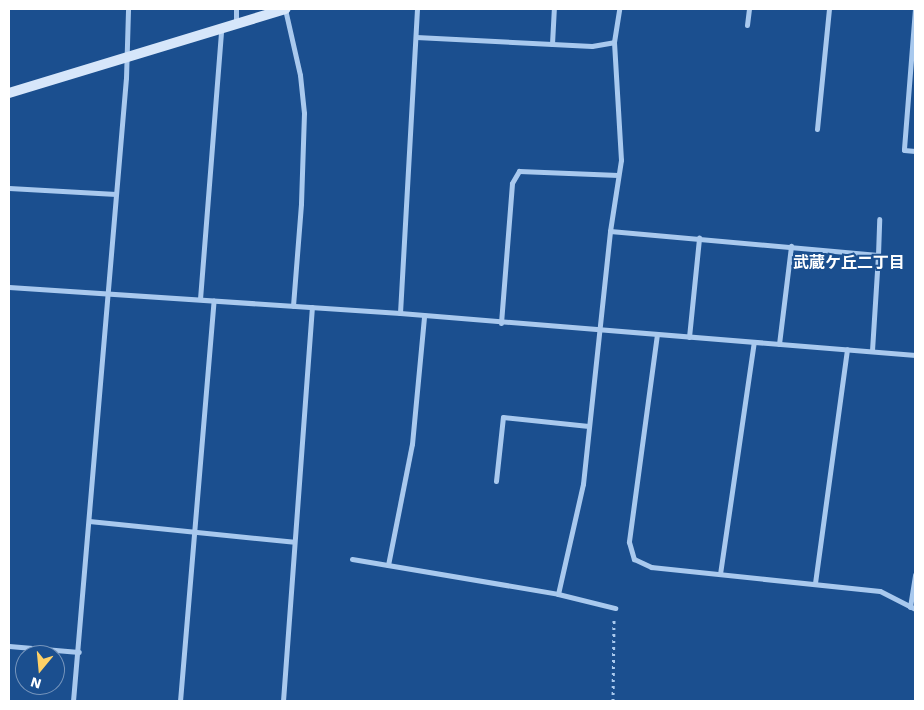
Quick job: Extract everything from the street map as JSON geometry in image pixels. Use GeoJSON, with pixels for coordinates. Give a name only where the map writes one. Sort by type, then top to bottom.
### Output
{"type":"FeatureCollection","features":[{"type":"Feature","properties":{"kind":"street"},"geometry":{"type":"LineString","coordinates":[[73,701],[79,652],[126,78],[124,58],[128,9]]}},
{"type":"Feature","properties":{"kind":"street"},"geometry":{"type":"LineString","coordinates":[[236,9],[236,25]]}},
{"type":"Feature","properties":{"kind":"street"},"geometry":{"type":"LineString","coordinates":[[9,93],[221,31],[285,9],[300,75],[304,113],[301,204],[293,306]]}},
{"type":"Feature","properties":{"kind":"street"},"geometry":{"type":"LineString","coordinates":[[400,313],[418,9]]}},
{"type":"Feature","properties":{"kind":"street"},"geometry":{"type":"LineString","coordinates":[[552,44],[554,9]]}},
{"type":"Feature","properties":{"kind":"street"},"geometry":{"type":"LineString","coordinates":[[558,594],[582,484],[610,231],[623,145],[614,42],[619,9]]}},
{"type":"Feature","properties":{"kind":"street"},"geometry":{"type":"LineString","coordinates":[[747,25],[749,9]]}},
{"type":"Feature","properties":{"kind":"street"},"geometry":{"type":"LineString","coordinates":[[817,129],[829,9]]}},
{"type":"Feature","properties":{"kind":"street"},"geometry":{"type":"LineString","coordinates":[[915,9],[904,150],[915,151]]}},
{"type":"Feature","properties":{"kind":"street"},"geometry":{"type":"LineString","coordinates":[[200,299],[221,31]]}},
{"type":"Feature","properties":{"kind":"street"},"geometry":{"type":"LineString","coordinates":[[416,37],[592,46],[614,42]]}},
{"type":"Feature","properties":{"kind":"street"},"geometry":{"type":"LineString","coordinates":[[501,322],[512,183],[519,171],[618,175]]}},
{"type":"Feature","properties":{"kind":"street"},"geometry":{"type":"LineString","coordinates":[[9,188],[116,194]]}},
{"type":"Feature","properties":{"kind":"street"},"geometry":{"type":"LineString","coordinates":[[872,351],[879,219]]}},
{"type":"Feature","properties":{"kind":"street"},"geometry":{"type":"LineString","coordinates":[[610,231],[878,255]]}},
{"type":"Feature","properties":{"kind":"street"},"geometry":{"type":"LineString","coordinates":[[689,337],[699,238]]}},
{"type":"Feature","properties":{"kind":"street"},"geometry":{"type":"LineString","coordinates":[[779,344],[791,246]]}},
{"type":"Feature","properties":{"kind":"street"},"geometry":{"type":"LineString","coordinates":[[9,287],[400,313],[424,317],[600,329],[915,355]]}},
{"type":"Feature","properties":{"kind":"street"},"geometry":{"type":"LineString","coordinates":[[180,701],[192,532],[214,300]]}},
{"type":"Feature","properties":{"kind":"street"},"geometry":{"type":"LineString","coordinates":[[282,701],[312,307]]}},
{"type":"Feature","properties":{"kind":"street"},"geometry":{"type":"LineString","coordinates":[[388,565],[412,444],[424,317]]}},
{"type":"Feature","properties":{"kind":"street"},"geometry":{"type":"LineString","coordinates":[[657,334],[630,550],[634,559],[651,567],[880,591],[913,608],[915,574]]}},
{"type":"Feature","properties":{"kind":"street"},"geometry":{"type":"LineString","coordinates":[[720,574],[754,342]]}},
{"type":"Feature","properties":{"kind":"street"},"geometry":{"type":"LineString","coordinates":[[815,583],[847,349]]}},
{"type":"Feature","properties":{"kind":"street"},"geometry":{"type":"LineString","coordinates":[[496,481],[503,418],[589,426]]}},
{"type":"Feature","properties":{"kind":"street"},"geometry":{"type":"LineString","coordinates":[[89,521],[294,542]]}},
{"type":"Feature","properties":{"kind":"street"},"geometry":{"type":"LineString","coordinates":[[352,559],[558,594],[614,608]]}},
{"type":"Feature","properties":{"kind":"street"},"geometry":{"type":"LineString","coordinates":[[9,646],[79,652]]}},
{"type":"Feature","properties":{"kind":"path"},"geometry":{"type":"LineString","coordinates":[[613,701],[614,608]]}},
{"type":"Feature","properties":{"kind":"district","name":"武蔵ケ丘二丁目"},"geometry":{"type":"Point","coordinates":[849,263]}}]}
